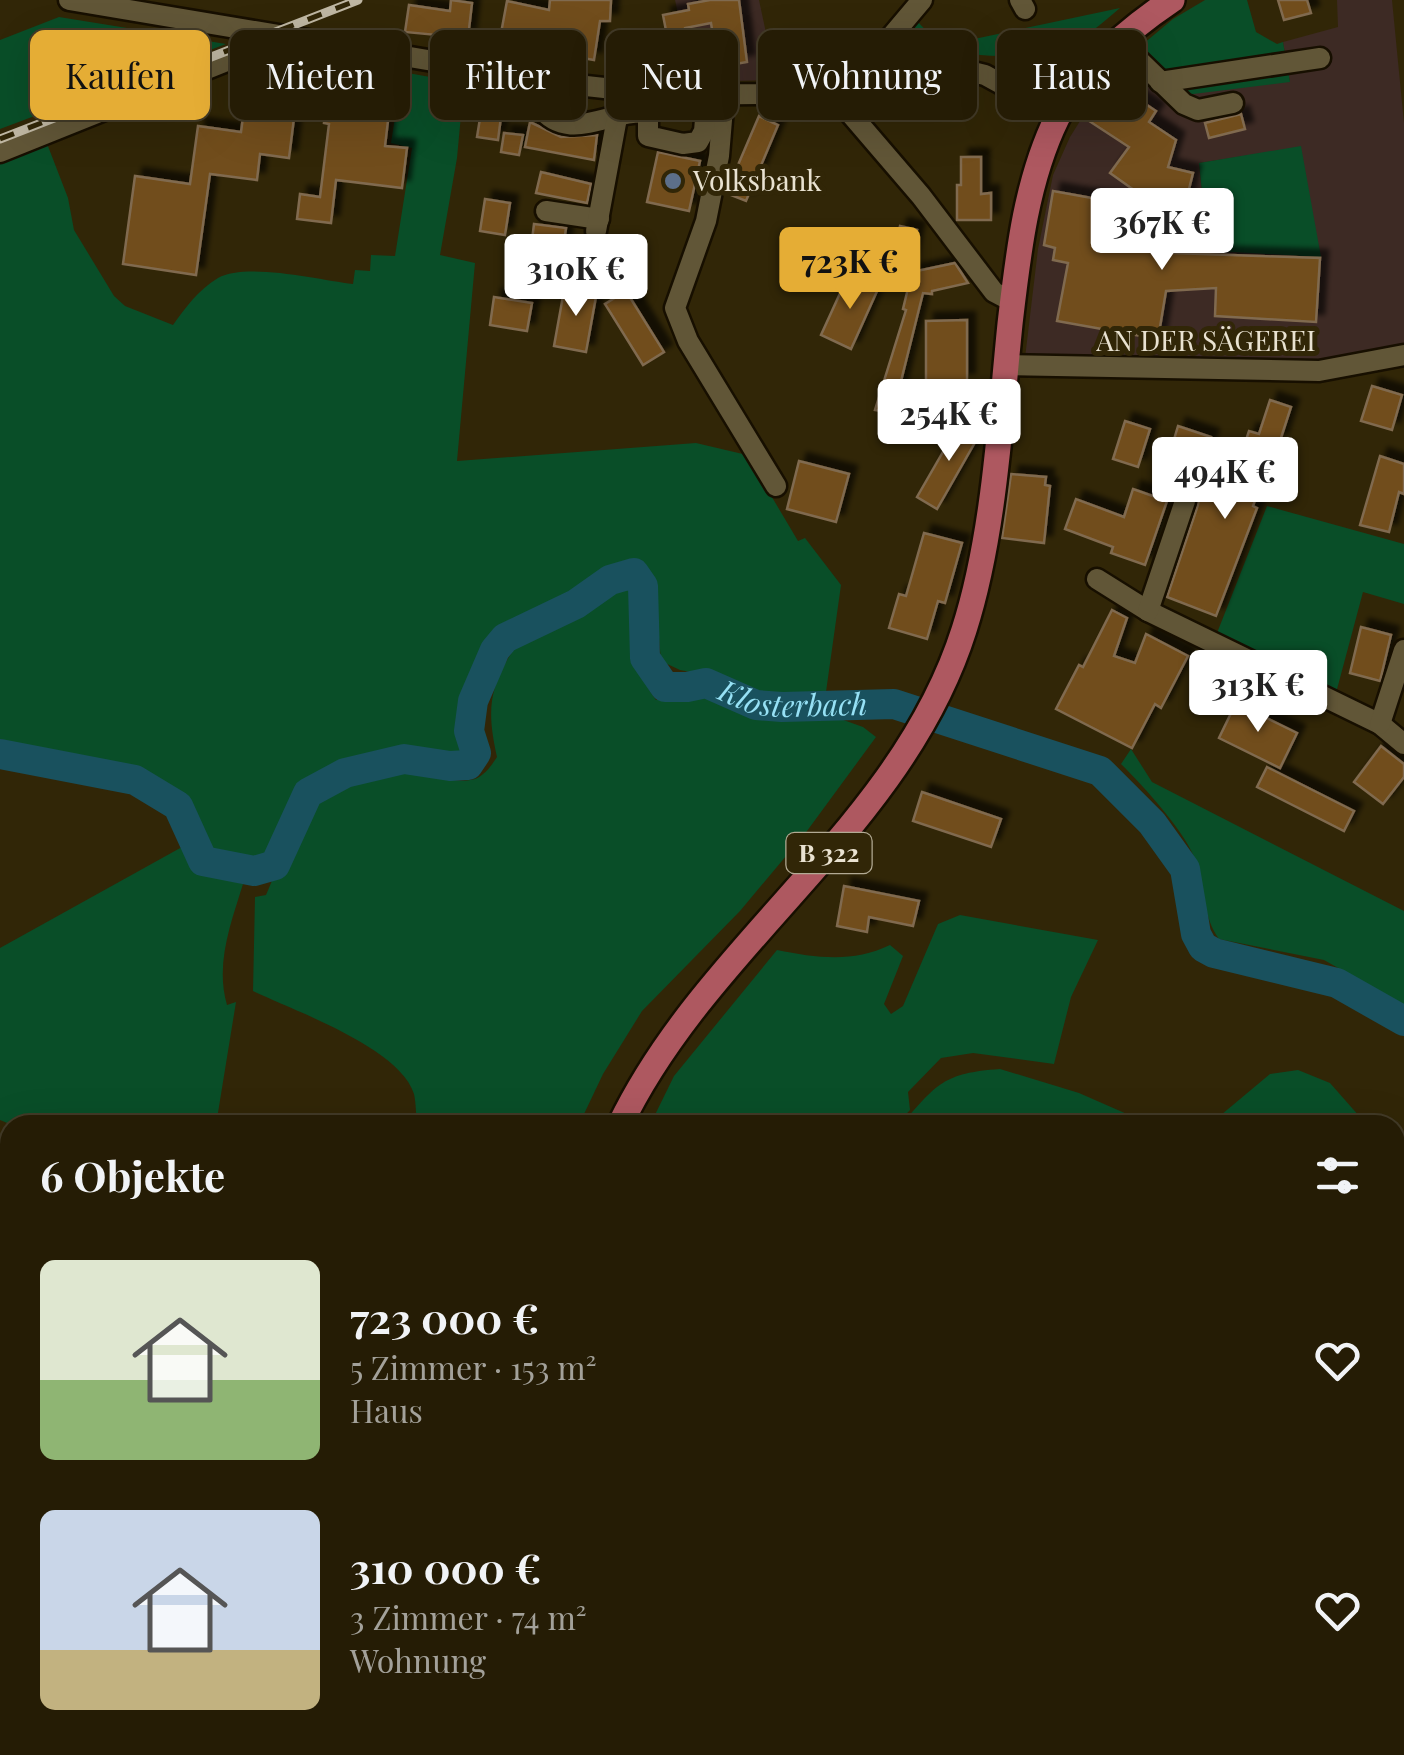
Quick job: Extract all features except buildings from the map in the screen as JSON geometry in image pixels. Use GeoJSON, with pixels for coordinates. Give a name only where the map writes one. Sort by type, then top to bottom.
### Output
{"type":"FeatureCollection","features":[{"type":"Feature","properties":{"kind":"main road","name":"B 322"},"geometry":{"type":"LineString","coordinates":[[1134,30],[1172,0]]}},
{"type":"Feature","properties":{"kind":"main road","name":"B 322"},"geometry":{"type":"LineString","coordinates":[[625,1115],[652,1066],[690,1014],[837,843],[915,736],[934,702],[964,630],[976,582],[1028,207],[1056,120]]}},
{"type":"Feature","properties":{"kind":"street"},"geometry":{"type":"LineString","coordinates":[[69,0],[253,30]]}},
{"type":"Feature","properties":{"kind":"street"},"geometry":{"type":"LineString","coordinates":[[897,30],[922,0]]}},
{"type":"Feature","properties":{"kind":"street"},"geometry":{"type":"LineString","coordinates":[[1160,82],[1320,58]]}},
{"type":"Feature","properties":{"kind":"street"},"geometry":{"type":"LineString","coordinates":[[0,152],[230,60]]}},
{"type":"Feature","properties":{"kind":"street"},"geometry":{"type":"LineString","coordinates":[[1146,68],[1184,104],[1198,110],[1233,103]]}},
{"type":"Feature","properties":{"kind":"street"},"geometry":{"type":"LineString","coordinates":[[555,120],[590,125],[606,120]]}},
{"type":"Feature","properties":{"kind":"street"},"geometry":{"type":"LineString","coordinates":[[546,211],[598,225],[616,120]]}},
{"type":"Feature","properties":{"kind":"street"},"geometry":{"type":"LineString","coordinates":[[648,120],[648,136],[684,144],[698,142],[707,120]]}},
{"type":"Feature","properties":{"kind":"street"},"geometry":{"type":"LineString","coordinates":[[717,120],[719,156],[706,222],[675,308],[688,341],[776,486]]}},
{"type":"Feature","properties":{"kind":"street"},"geometry":{"type":"LineString","coordinates":[[856,120],[921,196],[994,292],[1013,302]]}},
{"type":"Feature","properties":{"kind":"street","name":"AN DER SÄGEREI"},"geometry":{"type":"LineString","coordinates":[[1006,365],[1319,371],[1404,355]]}},
{"type":"Feature","properties":{"kind":"street"},"geometry":{"type":"LineString","coordinates":[[1148,611],[1186,501]]}},
{"type":"Feature","properties":{"kind":"street"},"geometry":{"type":"LineString","coordinates":[[1097,579],[1148,611],[1380,724],[1404,744]]}},
{"type":"Feature","properties":{"kind":"street"},"geometry":{"type":"LineString","coordinates":[[1380,724],[1404,650]]}},
{"type":"Feature","properties":{"kind":"shaded area"},"geometry":{"type":"Polygon","coordinates":[[[675,0],[759,0],[765,30],[758,30],[758,80],[738,81],[738,30],[682,30],[675,0]]]}},
{"type":"Feature","properties":{"kind":"shaded area"},"geometry":{"type":"Polygon","coordinates":[[[1337,0],[1392,0],[1404,123],[1404,349],[1305,365],[1025,358],[1038,249],[1053,175],[1081,120],[1146,120],[1146,62],[1290,82],[1283,42],[1338,27],[1337,0]],[[1301,147],[1199,163],[1204,212],[1200,250],[1301,147]]]}},
{"type":"Feature","properties":{"kind":"green space"},"geometry":{"type":"Polygon","coordinates":[[[1205,0],[1247,0],[1256,32],[1277,44],[1283,42],[1290,82],[1185,95],[1146,58],[1146,42],[1205,0]]]}},
{"type":"Feature","properties":{"kind":"green space"},"geometry":{"type":"Polygon","coordinates":[[[1120,8],[1093,30],[1016,30],[1120,8]]]}},
{"type":"Feature","properties":{"kind":"green space"},"geometry":{"type":"Polygon","coordinates":[[[59,17],[139,30],[30,30],[30,118],[0,129],[0,40],[59,17]]]}},
{"type":"Feature","properties":{"kind":"green space"},"geometry":{"type":"Polygon","coordinates":[[[915,19],[926,30],[908,30],[915,19]]]}},
{"type":"Feature","properties":{"kind":"green space"},"geometry":{"type":"Polygon","coordinates":[[[997,34],[997,56],[977,54],[977,38],[997,34]]]}},
{"type":"Feature","properties":{"kind":"green space"},"geometry":{"type":"Polygon","coordinates":[[[210,41],[226,44],[210,50],[210,41]]]}},
{"type":"Feature","properties":{"kind":"green space"},"geometry":{"type":"Polygon","coordinates":[[[410,73],[430,77],[430,120],[461,120],[440,255],[475,263],[457,461],[696,443],[747,455],[798,541],[805,538],[841,585],[825,699],[769,697],[726,679],[680,670],[661,661],[655,592],[645,570],[627,566],[561,603],[510,624],[474,679],[461,709],[469,744],[460,754],[411,751],[351,768],[309,787],[277,854],[258,865],[208,857],[181,801],[140,774],[0,739],[0,157],[46,141],[68,198],[74,230],[114,296],[125,306],[173,325],[204,288],[218,278],[264,272],[353,284],[355,270],[370,271],[371,255],[395,256],[412,148],[391,143],[395,120],[410,120],[410,73]]]}},
{"type":"Feature","properties":{"kind":"green space"},"geometry":{"type":"Polygon","coordinates":[[[1301,146],[1321,257],[1200,250],[1204,212],[1199,163],[1301,146]]]}},
{"type":"Feature","properties":{"kind":"green space"},"geometry":{"type":"Polygon","coordinates":[[[1267,506],[1404,544],[1404,604],[1363,592],[1336,693],[1217,633],[1267,506]]]}},
{"type":"Feature","properties":{"kind":"green space"},"geometry":{"type":"Polygon","coordinates":[[[623,585],[631,591],[637,661],[656,700],[706,697],[754,718],[835,717],[863,727],[876,737],[807,831],[740,911],[642,1011],[603,1074],[585,1115],[416,1115],[414,1094],[405,1077],[389,1061],[319,1020],[253,991],[255,897],[266,895],[301,821],[329,795],[357,782],[402,772],[460,781],[485,773],[497,757],[492,701],[499,676],[514,649],[623,585]]]}},
{"type":"Feature","properties":{"kind":"green space"},"geometry":{"type":"Polygon","coordinates":[[[1131,749],[1152,782],[1404,911],[1404,1005],[1324,960],[1219,939],[1210,922],[1200,874],[1185,840],[1121,764],[1131,749]]]}},
{"type":"Feature","properties":{"kind":"green space"},"geometry":{"type":"Polygon","coordinates":[[[182,847],[200,868],[243,884],[224,959],[227,1005],[236,1002],[218,1115],[0,1115],[0,948],[182,847]]]}},
{"type":"Feature","properties":{"kind":"green space"},"geometry":{"type":"Polygon","coordinates":[[[960,915],[1098,940],[1071,997],[1054,1064],[973,1053],[941,1058],[908,1092],[910,1110],[905,1115],[655,1115],[674,1076],[777,950],[835,957],[890,945],[903,956],[884,1004],[891,1014],[903,1006],[938,924],[960,915]]]}},
{"type":"Feature","properties":{"kind":"green space"},"geometry":{"type":"Polygon","coordinates":[[[1000,1069],[1079,1093],[1129,1115],[910,1115],[933,1090],[966,1074],[1000,1069]]]}},
{"type":"Feature","properties":{"kind":"green space"},"geometry":{"type":"Polygon","coordinates":[[[1298,1070],[1330,1083],[1358,1115],[1221,1115],[1270,1074],[1298,1070]]]}},
{"type":"Feature","properties":{"kind":"waterway","name":"Klosterbach"},"geometry":{"type":"LineString","coordinates":[[0,754],[135,780],[178,806],[203,861],[254,871],[275,865],[308,793],[345,773],[404,759],[468,765],[476,753],[469,731],[473,701],[495,650],[505,638],[576,604],[610,580],[634,573],[643,586],[645,658],[665,687],[706,683],[756,705],[782,707],[894,704],[1100,771],[1152,823],[1185,869],[1196,934],[1203,947],[1337,983],[1404,1021]]}},
{"type":"Feature","properties":{"kind":"railway"},"geometry":{"type":"LineString","coordinates":[[0,139],[358,0]]}},
{"type":"Feature","properties":{"kind":"place","name":"Volksbank"},"geometry":{"type":"Point","coordinates":[673,181]}}]}
